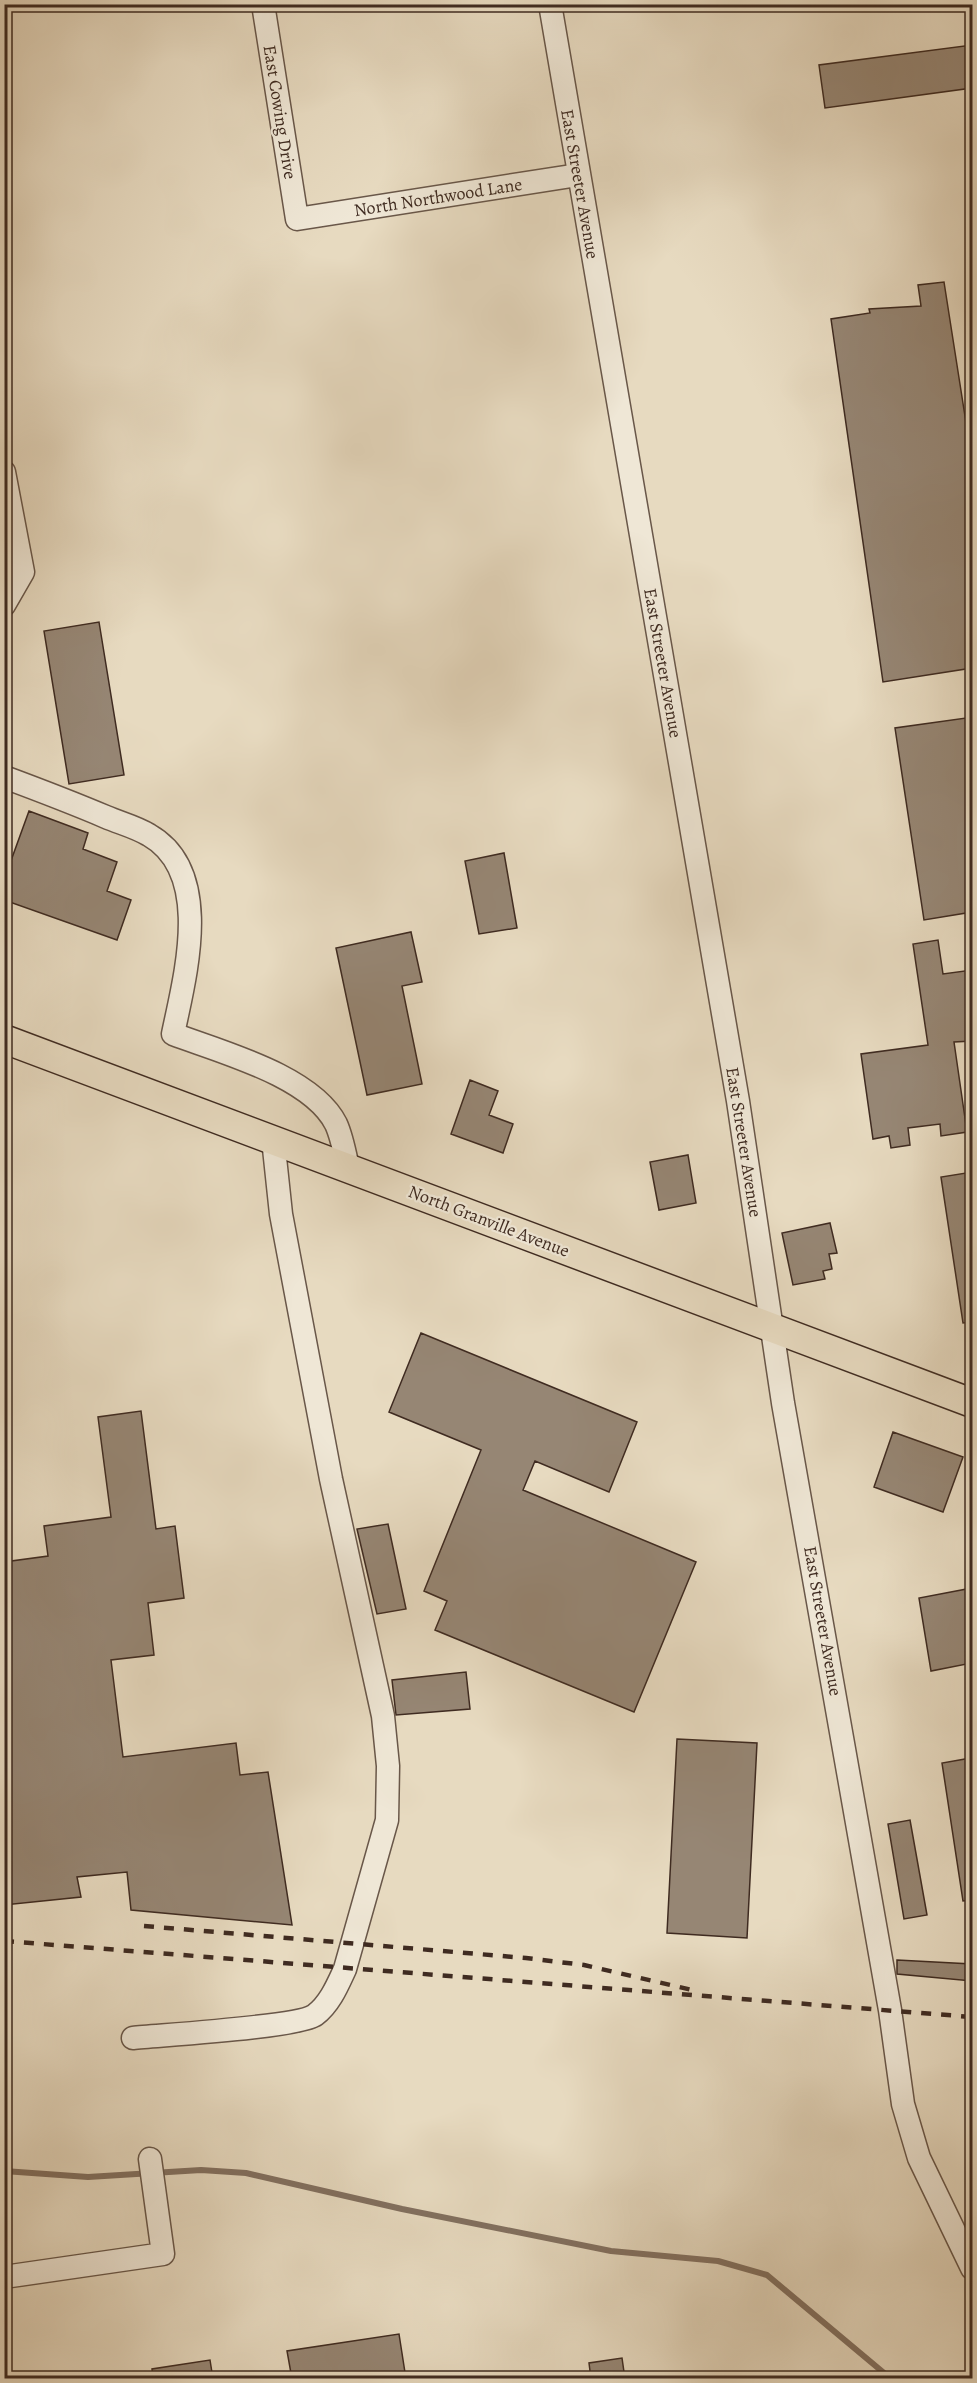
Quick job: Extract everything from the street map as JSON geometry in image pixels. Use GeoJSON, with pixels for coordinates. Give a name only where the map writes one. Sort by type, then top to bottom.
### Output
{"type":"FeatureCollection","features":[{"type":"Feature","properties":{"kind":"main road","name":"North Granville Avenue"},"geometry":{"type":"LineString","coordinates":[[4,1039],[972,1403]]}},
{"type":"Feature","properties":{"kind":"street","name":"East Cowing Drive"},"geometry":{"type":"LineString","coordinates":[[263,4],[297,219]]}},
{"type":"Feature","properties":{"kind":"street","name":"East Streeter Avenue"},"geometry":{"type":"LineString","coordinates":[[550,4],[738,1101],[771,1328],[890,2010],[903,2104],[919,2158],[972,2268]]}},
{"type":"Feature","properties":{"kind":"street","name":"North Northwood Lane"},"geometry":{"type":"LineString","coordinates":[[297,219],[578,175]]}},
{"type":"Feature","properties":{"kind":"street"},"geometry":{"type":"LineString","coordinates":[[4,472],[23,572],[4,605]]}},
{"type":"Feature","properties":{"kind":"street"},"geometry":{"type":"LineString","coordinates":[[4,777],[150,835],[172,856],[182,874],[190,916],[190,937],[173,1034],[266,1070],[303,1088],[335,1123],[348,1168]]}},
{"type":"Feature","properties":{"kind":"street"},"geometry":{"type":"LineString","coordinates":[[133,2038],[288,2023],[315,2016],[334,1992],[345,1969],[387,1820],[388,1766],[383,1716],[331,1479],[281,1214],[273,1139]]}},
{"type":"Feature","properties":{"kind":"street"},"geometry":{"type":"LineString","coordinates":[[4,2277],[163,2254],[150,2158]]}},
{"type":"Feature","properties":{"kind":"building"},"geometry":{"type":"Polygon","coordinates":[[[972,45],[972,88],[825,108],[819,65],[972,45]]]}},
{"type":"Feature","properties":{"kind":"building"},"geometry":{"type":"Polygon","coordinates":[[[944,282],[972,461],[972,668],[883,682],[831,319],[870,313],[869,309],[921,306],[918,285],[944,282]]]}},
{"type":"Feature","properties":{"kind":"building"},"geometry":{"type":"Polygon","coordinates":[[[99,622],[124,775],[69,784],[44,631],[99,622]]]}},
{"type":"Feature","properties":{"kind":"building"},"geometry":{"type":"Polygon","coordinates":[[[966,718],[972,764],[972,912],[924,920],[895,728],[966,718]]]}},
{"type":"Feature","properties":{"kind":"building"},"geometry":{"type":"Polygon","coordinates":[[[29,811],[88,833],[83,849],[117,862],[107,891],[131,900],[117,940],[4,900],[4,880],[29,811]]]}},
{"type":"Feature","properties":{"kind":"building"},"geometry":{"type":"Polygon","coordinates":[[[504,853],[517,928],[479,934],[465,861],[504,853]]]}},
{"type":"Feature","properties":{"kind":"building"},"geometry":{"type":"Polygon","coordinates":[[[411,932],[422,982],[402,986],[422,1084],[367,1095],[336,948],[411,932]]]}},
{"type":"Feature","properties":{"kind":"building"},"geometry":{"type":"Polygon","coordinates":[[[938,940],[943,974],[972,970],[972,1041],[954,1042],[967,1132],[941,1136],[940,1124],[908,1128],[910,1145],[891,1148],[889,1136],[873,1139],[861,1054],[928,1045],[913,944],[938,940]]]}},
{"type":"Feature","properties":{"kind":"building"},"geometry":{"type":"Polygon","coordinates":[[[470,1080],[498,1091],[489,1115],[513,1124],[503,1153],[451,1134],[470,1080]]]}},
{"type":"Feature","properties":{"kind":"building"},"geometry":{"type":"Polygon","coordinates":[[[688,1155],[696,1203],[659,1210],[650,1162],[688,1155]]]}},
{"type":"Feature","properties":{"kind":"building"},"geometry":{"type":"Polygon","coordinates":[[[966,1173],[972,1213],[972,1322],[963,1323],[941,1177],[966,1173]]]}},
{"type":"Feature","properties":{"kind":"building"},"geometry":{"type":"Polygon","coordinates":[[[830,1223],[837,1253],[829,1254],[832,1269],[823,1271],[825,1279],[793,1285],[782,1233],[830,1223]]]}},
{"type":"Feature","properties":{"kind":"building"},"geometry":{"type":"Polygon","coordinates":[[[421,1333],[637,1422],[609,1492],[535,1461],[523,1490],[696,1562],[634,1712],[435,1630],[447,1601],[424,1591],[481,1450],[389,1412],[421,1333]]]}},
{"type":"Feature","properties":{"kind":"building"},"geometry":{"type":"Polygon","coordinates":[[[141,1411],[156,1529],[175,1526],[184,1598],[148,1603],[154,1655],[111,1660],[123,1757],[236,1743],[240,1775],[268,1772],[292,1925],[131,1910],[127,1872],[77,1877],[81,1897],[4,1905],[4,1562],[48,1556],[44,1526],[111,1517],[98,1417],[141,1411]]]}},
{"type":"Feature","properties":{"kind":"building"},"geometry":{"type":"Polygon","coordinates":[[[893,1432],[963,1457],[943,1512],[874,1487],[893,1432]]]}},
{"type":"Feature","properties":{"kind":"building"},"geometry":{"type":"Polygon","coordinates":[[[388,1524],[406,1609],[377,1614],[357,1529],[388,1524]]]}},
{"type":"Feature","properties":{"kind":"building"},"geometry":{"type":"Polygon","coordinates":[[[972,1588],[972,1663],[931,1671],[919,1598],[972,1588]]]}},
{"type":"Feature","properties":{"kind":"building"},"geometry":{"type":"Polygon","coordinates":[[[466,1672],[470,1709],[396,1715],[392,1680],[466,1672]]]}},
{"type":"Feature","properties":{"kind":"building"},"geometry":{"type":"Polygon","coordinates":[[[677,1739],[757,1743],[747,1938],[667,1933],[677,1739]]]}},
{"type":"Feature","properties":{"kind":"building"},"geometry":{"type":"Polygon","coordinates":[[[971,1758],[972,1900],[963,1901],[942,1763],[971,1758]]]}},
{"type":"Feature","properties":{"kind":"building"},"geometry":{"type":"Polygon","coordinates":[[[910,1820],[927,1915],[904,1919],[888,1824],[910,1820]]]}},
{"type":"Feature","properties":{"kind":"building"},"geometry":{"type":"Polygon","coordinates":[[[897,1960],[972,1964],[972,1981],[897,1974],[897,1960]]]}},
{"type":"Feature","properties":{"kind":"building"},"geometry":{"type":"Polygon","coordinates":[[[399,2334],[406,2379],[292,2379],[287,2351],[399,2334]]]}},
{"type":"Feature","properties":{"kind":"building"},"geometry":{"type":"Polygon","coordinates":[[[622,2358],[625,2379],[591,2379],[589,2363],[622,2358]]]}},
{"type":"Feature","properties":{"kind":"building"},"geometry":{"type":"Polygon","coordinates":[[[210,2360],[213,2379],[153,2379],[152,2369],[210,2360]]]}},
{"type":"Feature","properties":{"kind":"waterway"},"geometry":{"type":"LineString","coordinates":[[4,2171],[88,2177],[201,2170],[246,2173],[402,2209],[611,2251],[718,2261],[767,2275],[890,2378]]}},
{"type":"Feature","properties":{"kind":"railway"},"geometry":{"type":"LineString","coordinates":[[144,1926],[526,1958],[584,1965],[692,1990]]}},
{"type":"Feature","properties":{"kind":"railway"},"geometry":{"type":"LineString","coordinates":[[4,1941],[972,2017]]}}]}
